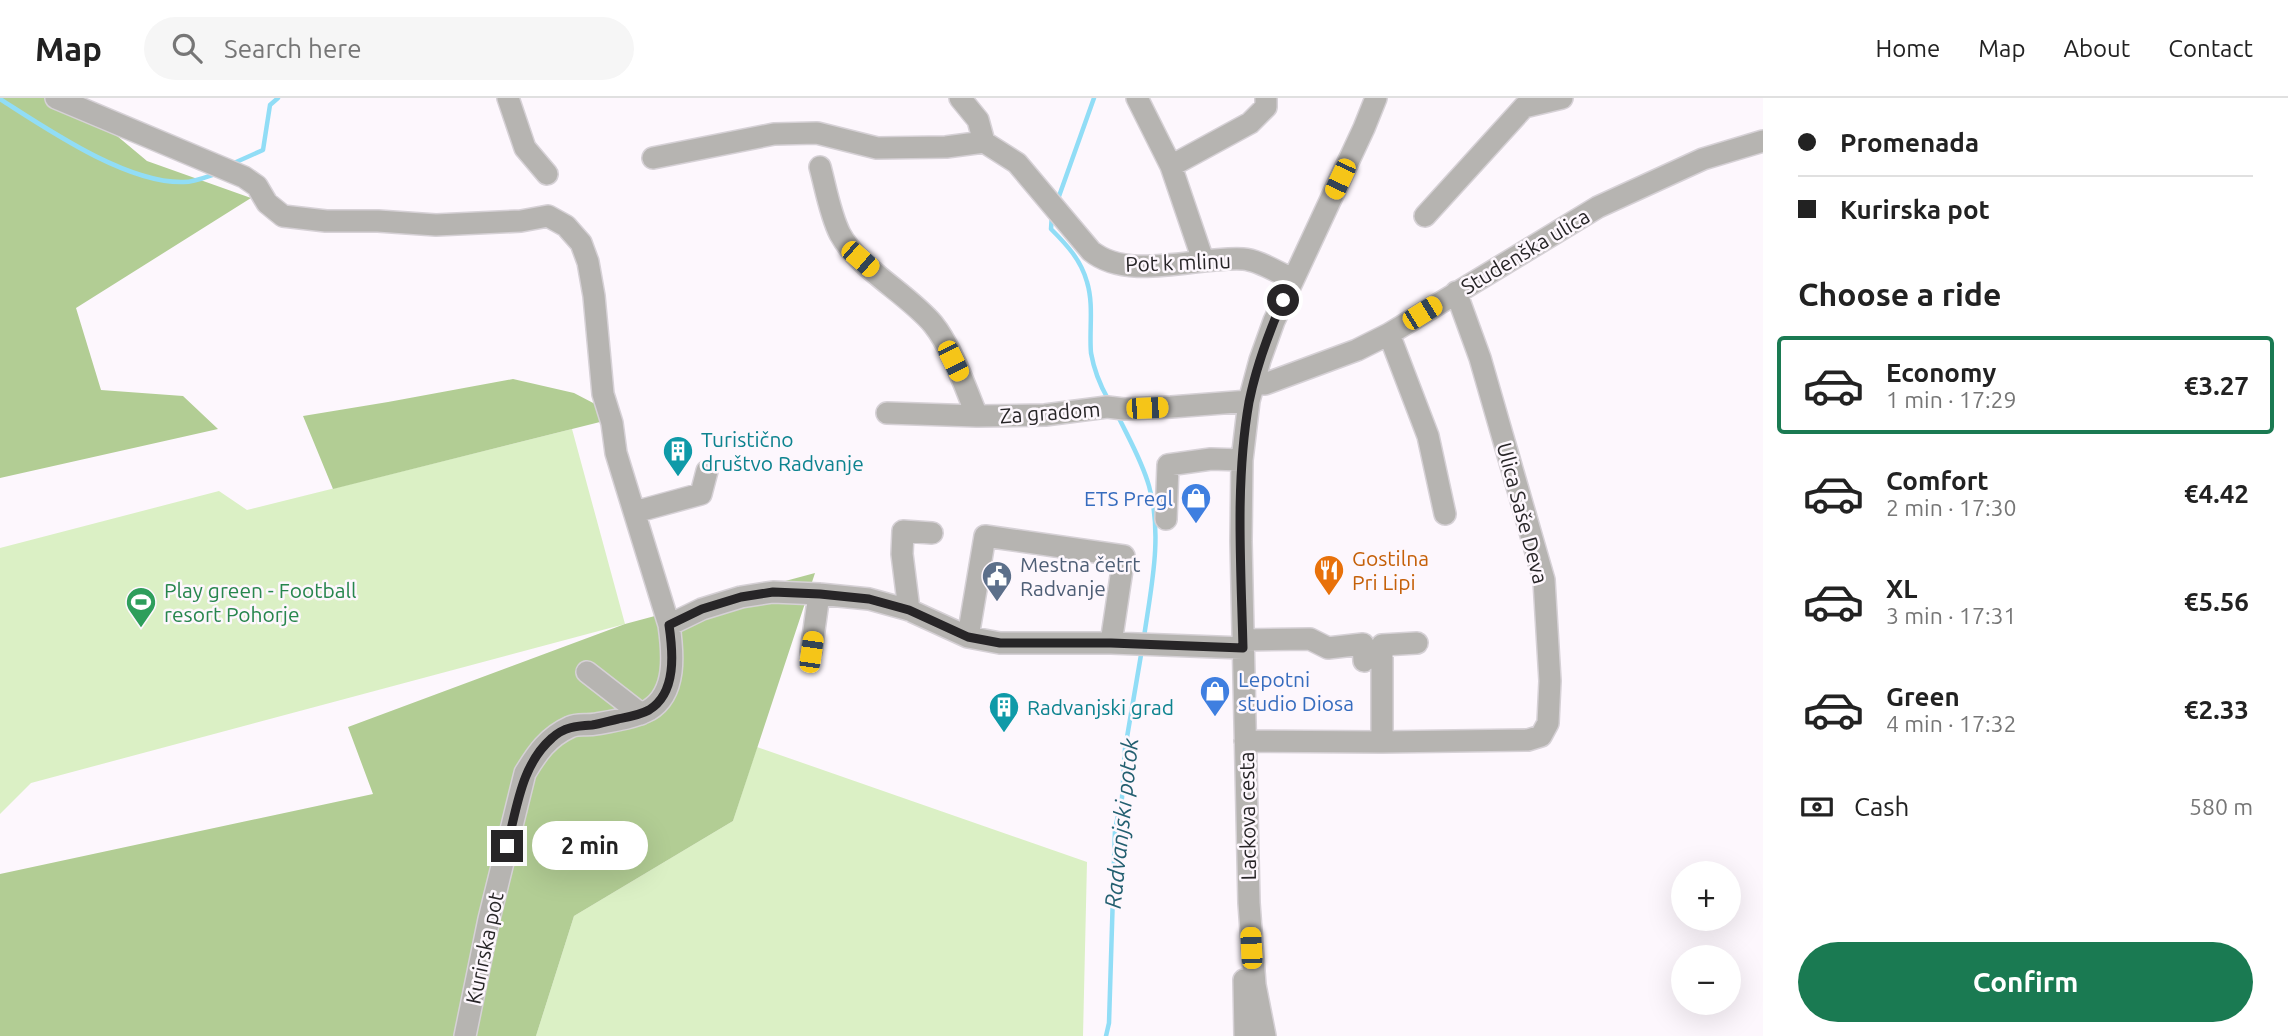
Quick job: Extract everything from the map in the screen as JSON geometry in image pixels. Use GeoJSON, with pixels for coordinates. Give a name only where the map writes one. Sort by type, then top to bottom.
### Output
{"type":"FeatureCollection","features":[{"type":"Feature","properties":{"kind":"street"},"geometry":{"type":"LineString","coordinates":[[57,98],[244,177],[257,186],[267,203],[283,216],[326,221],[436,225],[548,216],[566,226],[581,243],[588,262],[594,296],[603,394],[612,422],[616,453],[669,625],[672,660],[667,687],[652,708],[641,714],[587,672]]}},
{"type":"Feature","properties":{"kind":"street"},"geometry":{"type":"LineString","coordinates":[[509,98],[526,148],[547,174]]}},
{"type":"Feature","properties":{"kind":"street"},"geometry":{"type":"LineString","coordinates":[[653,158],[774,135],[817,133],[877,148],[946,148],[984,142],[978,121],[960,98]]}},
{"type":"Feature","properties":{"kind":"street"},"geometry":{"type":"LineString","coordinates":[[1137,98],[1171,166],[1203,260]]}},
{"type":"Feature","properties":{"kind":"street"},"geometry":{"type":"LineString","coordinates":[[1171,166],[1250,122],[1266,107],[1266,98]]}},
{"type":"Feature","properties":{"kind":"street","name":"Lackova cesta"},"geometry":{"type":"LineString","coordinates":[[1255,985],[1251,948],[1245,741],[1242,460],[1252,392],[1274,321],[1376,98]]}},
{"type":"Feature","properties":{"kind":"street"},"geometry":{"type":"LineString","coordinates":[[1425,216],[1520,103],[1562,98]]}},
{"type":"Feature","properties":{"kind":"street","name":"Studenška ulica"},"geometry":{"type":"LineString","coordinates":[[1252,392],[1265,384],[1357,350],[1389,334],[1598,207],[1703,159],[1763,141]]}},
{"type":"Feature","properties":{"kind":"street","name":"Pot k mlinu"},"geometry":{"type":"LineString","coordinates":[[984,142],[1017,163],[1100,259],[1111,263],[1161,265],[1247,259],[1293,279]]}},
{"type":"Feature","properties":{"kind":"street","name":"Za gradom"},"geometry":{"type":"LineString","coordinates":[[820,167],[836,225],[842,237],[860,259],[934,326],[977,416]]}},
{"type":"Feature","properties":{"kind":"street","name":"Ulica Saše Deva"},"geometry":{"type":"LineString","coordinates":[[1245,741],[1528,740],[1541,736],[1548,723],[1550,681],[1544,580],[1480,358],[1456,292]]}},
{"type":"Feature","properties":{"kind":"street"},"geometry":{"type":"LineString","coordinates":[[1389,334],[1428,436],[1445,514]]}},
{"type":"Feature","properties":{"kind":"street","name":"Za gradom"},"geometry":{"type":"LineString","coordinates":[[887,413],[1045,415],[1252,392]]}},
{"type":"Feature","properties":{"kind":"street"},"geometry":{"type":"LineString","coordinates":[[1166,519],[1168,465],[1211,459],[1242,460]]}},
{"type":"Feature","properties":{"kind":"street"},"geometry":{"type":"LineString","coordinates":[[635,512],[701,494],[706,471]]}},
{"type":"Feature","properties":{"kind":"street"},"geometry":{"type":"LineString","coordinates":[[909,610],[902,554],[903,531],[932,533]]}},
{"type":"Feature","properties":{"kind":"street"},"geometry":{"type":"LineString","coordinates":[[968,637],[985,536],[1125,556],[1111,643]]}},
{"type":"Feature","properties":{"kind":"street"},"geometry":{"type":"LineString","coordinates":[[669,625],[702,609],[741,597],[773,592],[820,594],[869,599],[909,610],[968,637],[1000,643],[1243,644],[1310,639],[1328,648],[1363,644],[1364,661]]}},
{"type":"Feature","properties":{"kind":"street"},"geometry":{"type":"LineString","coordinates":[[811,652],[820,594]]}},
{"type":"Feature","properties":{"kind":"street"},"geometry":{"type":"LineString","coordinates":[[1381,742],[1382,645],[1417,643]]}},
{"type":"Feature","properties":{"kind":"street","name":"Kurirska pot"},"geometry":{"type":"LineString","coordinates":[[465,1036],[489,919],[525,773],[537,752],[554,736],[573,725],[593,725],[641,714]]}},
{"type":"Feature","properties":{"kind":"street"},"geometry":{"type":"LineString","coordinates":[[1245,1036],[1244,974],[1251,948]]}},
{"type":"Feature","properties":{"kind":"street"},"geometry":{"type":"LineString","coordinates":[[1255,985],[1256,1036]]}},
{"type":"Feature","properties":{"kind":"street"},"geometry":{"type":"LineString","coordinates":[[1255,985],[1265,1036]]}},
{"type":"Feature","properties":{"kind":"green space"},"geometry":{"type":"Polygon","coordinates":[[[0,98],[62,98],[92,115],[147,161],[251,198],[76,308],[101,390],[183,396],[218,429],[0,478],[0,98]]]}},
{"type":"Feature","properties":{"kind":"green space"},"geometry":{"type":"Polygon","coordinates":[[[513,379],[574,393],[620,417],[333,489],[303,416],[388,402],[513,379]]]}},
{"type":"Feature","properties":{"kind":"green space"},"geometry":{"type":"Polygon","coordinates":[[[572,429],[625,624],[31,783],[0,814],[0,548],[219,491],[247,510],[572,429]]]}},
{"type":"Feature","properties":{"kind":"green space"},"geometry":{"type":"Polygon","coordinates":[[[815,573],[733,821],[574,916],[536,1036],[0,1036],[0,874],[373,794],[348,727],[625,624],[815,573]]]}},
{"type":"Feature","properties":{"kind":"green space"},"geometry":{"type":"Polygon","coordinates":[[[757,747],[1087,862],[1083,1036],[536,1036],[574,916],[733,821],[757,747]]]}},
{"type":"Feature","properties":{"kind":"waterway"},"geometry":{"type":"LineString","coordinates":[[234,163],[263,150],[270,105],[278,98]]}},
{"type":"Feature","properties":{"kind":"waterway","name":"Radvanjski potok"},"geometry":{"type":"LineString","coordinates":[[1058,199],[1094,98]]}},
{"type":"Feature","properties":{"kind":"waterway"},"geometry":{"type":"LineString","coordinates":[[0,99],[88,153],[138,174],[184,182],[215,174]]}},
{"type":"Feature","properties":{"kind":"waterway","name":"Radvanjski potok"},"geometry":{"type":"LineString","coordinates":[[1052,214],[1051,229],[1077,260],[1087,282],[1091,309],[1091,353],[1108,399]]}},
{"type":"Feature","properties":{"kind":"waterway","name":"Radvanjski potok"},"geometry":{"type":"LineString","coordinates":[[1118,416],[1143,468],[1153,505],[1154,562],[1144,637]]}},
{"type":"Feature","properties":{"kind":"waterway","name":"Radvanjski potok"},"geometry":{"type":"LineString","coordinates":[[1106,1036],[1109,1023],[1115,829],[1122,798],[1125,749],[1142,649]]}},
{"type":"Feature","properties":{"kind":"place","name":"Turistično društvo Radvanje"},"geometry":{"type":"Point","coordinates":[678,478]}},
{"type":"Feature","properties":{"kind":"place","name":"ETS Pregl"},"geometry":{"type":"Point","coordinates":[1196,525]}},
{"type":"Feature","properties":{"kind":"place","name":"Gostilna Pri Lipi"},"geometry":{"type":"Point","coordinates":[1329,597]}},
{"type":"Feature","properties":{"kind":"place","name":"Mestna četrt Radvanje"},"geometry":{"type":"Point","coordinates":[997,603]}},
{"type":"Feature","properties":{"kind":"place","name":"Play green - Football resort Pohorje"},"geometry":{"type":"Point","coordinates":[141,629]}},
{"type":"Feature","properties":{"kind":"place","name":"Lepotni studio Diosa"},"geometry":{"type":"Point","coordinates":[1215,718]}},
{"type":"Feature","properties":{"kind":"place","name":"Radvanjski grad"},"geometry":{"type":"Point","coordinates":[1004,734]}},
{"type":"Feature","properties":{"kind":"route"},"geometry":{"type":"LineString","coordinates":[[507,846],[525,773],[537,752],[554,736],[573,725],[593,725],[641,714],[652,708],[667,687],[671,673],[672,644],[669,625],[702,609],[741,597],[773,592],[869,599],[909,610],[968,637],[1000,643],[1111,643],[1243,648],[1241,500],[1245,430],[1249,401],[1260,360],[1283,300]]}}]}
